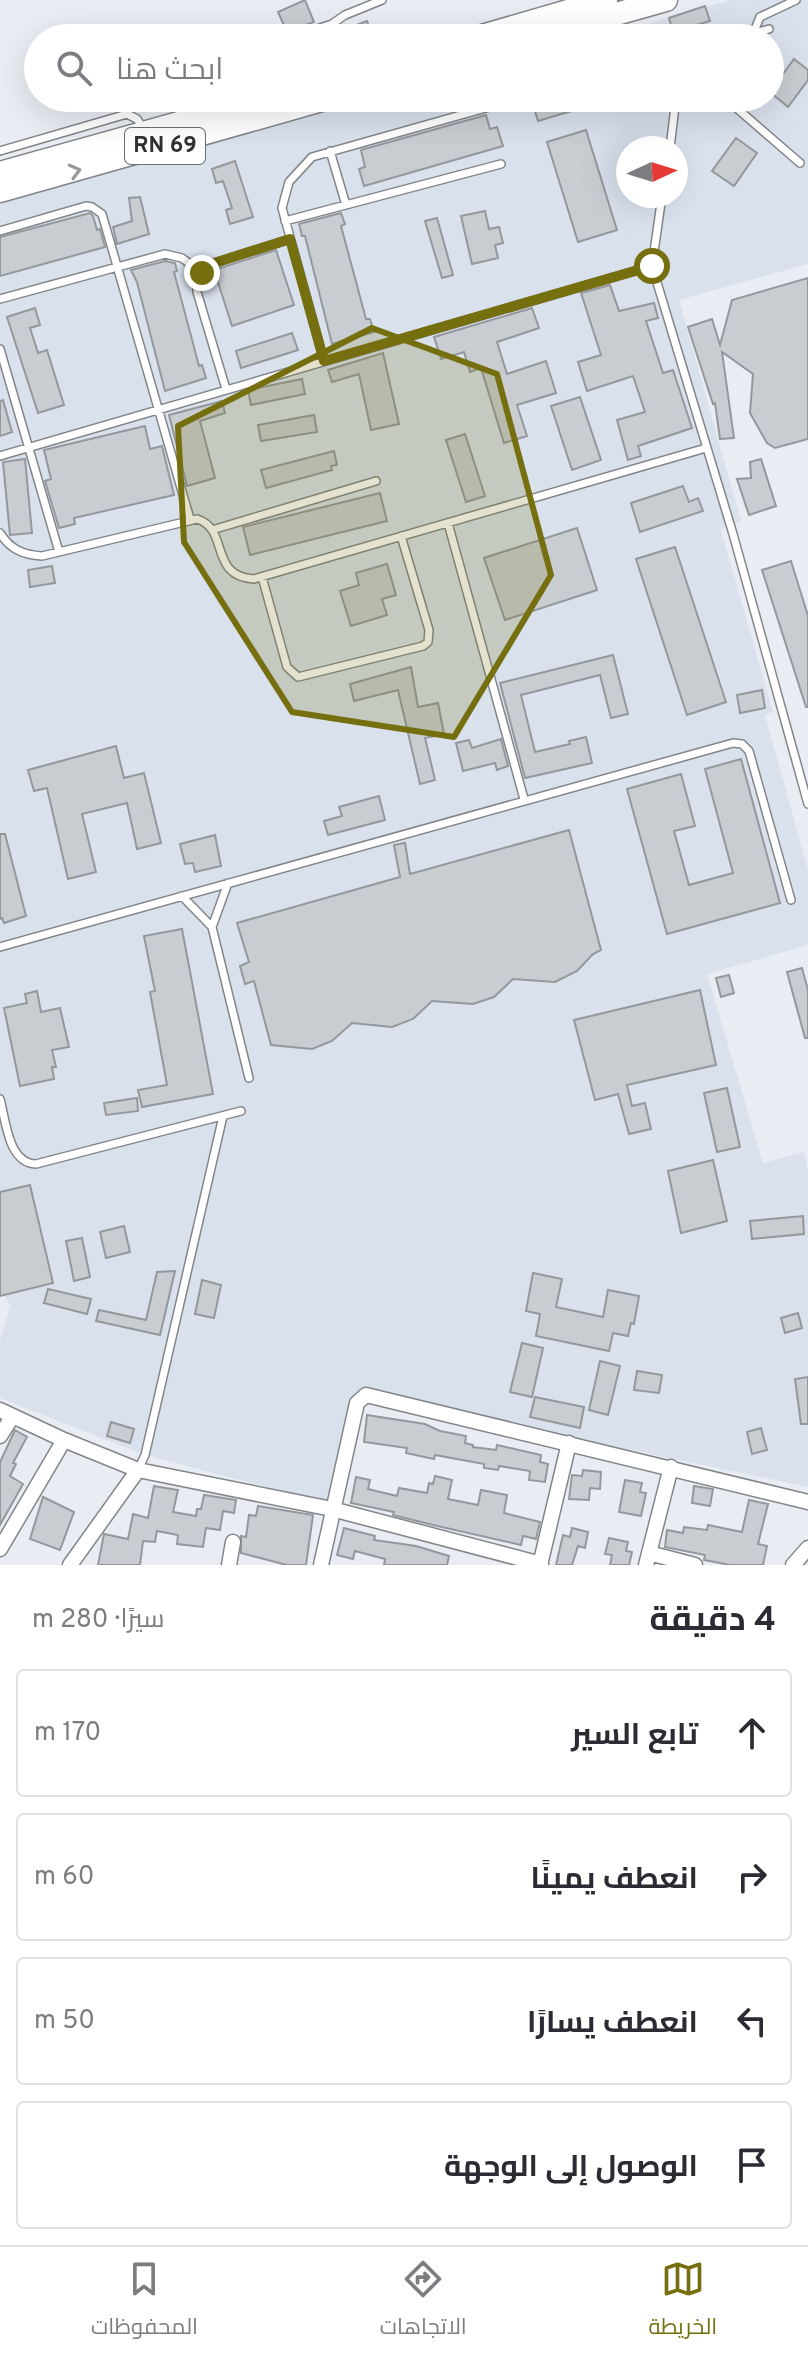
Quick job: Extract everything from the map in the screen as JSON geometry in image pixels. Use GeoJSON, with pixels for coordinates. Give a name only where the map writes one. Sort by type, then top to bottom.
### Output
{"type":"FeatureCollection","features":[{"type":"Feature","properties":{"kind":"highway"},"geometry":{"type":"LineString","coordinates":[[523,24],[606,0]]}},
{"type":"Feature","properties":{"kind":"highway"},"geometry":{"type":"LineString","coordinates":[[581,24],[666,0]]}},
{"type":"Feature","properties":{"kind":"highway","name":"RN 69"},"geometry":{"type":"LineString","coordinates":[[0,173],[146,133],[191,112]]}},
{"type":"Feature","properties":{"kind":"highway","name":"RN 69"},"geometry":{"type":"LineString","coordinates":[[0,191],[279,112]]}},
{"type":"Feature","properties":{"kind":"street"},"geometry":{"type":"LineString","coordinates":[[321,1565],[357,1403],[366,1395],[808,1502]]}},
{"type":"Feature","properties":{"kind":"street"},"geometry":{"type":"LineString","coordinates":[[0,1436],[6,1414],[138,1470],[332,1509],[541,1564],[569,1443]]}},
{"type":"Feature","properties":{"kind":"street"},"geometry":{"type":"LineString","coordinates":[[0,1549],[64,1440]]}},
{"type":"Feature","properties":{"kind":"street"},"geometry":{"type":"LineString","coordinates":[[671,1467],[648,1559],[695,1565]]}},
{"type":"Feature","properties":{"kind":"street"},"geometry":{"type":"LineString","coordinates":[[70,1565],[138,1470]]}},
{"type":"Feature","properties":{"kind":"street"},"geometry":{"type":"LineString","coordinates":[[229,1565],[233,1542]]}},
{"type":"Feature","properties":{"kind":"street"},"geometry":{"type":"LineString","coordinates":[[793,1565],[808,1548]]}},
{"type":"Feature","properties":{"kind":"lane"},"geometry":{"type":"LineString","coordinates":[[332,24],[345,15],[382,0]]}},
{"type":"Feature","properties":{"kind":"lane"},"geometry":{"type":"LineString","coordinates":[[757,24],[760,17],[796,0]]}},
{"type":"Feature","properties":{"kind":"lane"},"geometry":{"type":"LineString","coordinates":[[324,361],[282,208],[289,182],[312,157],[471,112]]}},
{"type":"Feature","properties":{"kind":"lane"},"geometry":{"type":"LineString","coordinates":[[671,136],[674,112]]}},
{"type":"Feature","properties":{"kind":"lane"},"geometry":{"type":"LineString","coordinates":[[741,112],[800,163]]}},
{"type":"Feature","properties":{"kind":"lane"},"geometry":{"type":"LineString","coordinates":[[0,151],[127,114],[137,119],[146,133]]}},
{"type":"Feature","properties":{"kind":"lane"},"geometry":{"type":"LineString","coordinates":[[330,151],[346,205]]}},
{"type":"Feature","properties":{"kind":"lane"},"geometry":{"type":"LineString","coordinates":[[285,221],[501,164]]}},
{"type":"Feature","properties":{"kind":"lane"},"geometry":{"type":"LineString","coordinates":[[0,231],[86,206],[102,214],[190,519]]}},
{"type":"Feature","properties":{"kind":"lane"},"geometry":{"type":"LineString","coordinates":[[660,208],[652,266],[808,804]]}},
{"type":"Feature","properties":{"kind":"lane"},"geometry":{"type":"LineString","coordinates":[[226,389],[197,292],[197,281],[208,265],[290,239]]}},
{"type":"Feature","properties":{"kind":"lane"},"geometry":{"type":"LineString","coordinates":[[0,299],[165,254],[182,258],[202,273]]}},
{"type":"Feature","properties":{"kind":"lane"},"geometry":{"type":"LineString","coordinates":[[0,456],[652,266]]}},
{"type":"Feature","properties":{"kind":"lane"},"geometry":{"type":"LineString","coordinates":[[0,349],[59,552]]}},
{"type":"Feature","properties":{"kind":"lane"},"geometry":{"type":"LineString","coordinates":[[0,533],[8,544],[30,556],[42,556],[190,519],[204,521],[212,530],[226,566],[233,574],[242,578],[262,577],[706,448]]}},
{"type":"Feature","properties":{"kind":"lane"},"geometry":{"type":"LineString","coordinates":[[212,530],[376,481]]}},
{"type":"Feature","properties":{"kind":"lane"},"geometry":{"type":"LineString","coordinates":[[448,523],[524,799]]}},
{"type":"Feature","properties":{"kind":"lane"},"geometry":{"type":"LineString","coordinates":[[262,577],[287,667],[298,677],[423,646],[428,642],[429,630],[401,536]]}},
{"type":"Feature","properties":{"kind":"lane"},"geometry":{"type":"LineString","coordinates":[[0,947],[733,743],[742,744],[749,751],[791,900]]}},
{"type":"Feature","properties":{"kind":"lane"},"geometry":{"type":"LineString","coordinates":[[212,927],[228,883]]}},
{"type":"Feature","properties":{"kind":"lane"},"geometry":{"type":"LineString","coordinates":[[182,896],[212,927],[249,1078]]}},
{"type":"Feature","properties":{"kind":"lane"},"geometry":{"type":"LineString","coordinates":[[0,1099],[16,1155],[28,1164],[241,1111]]}},
{"type":"Feature","properties":{"kind":"lane"},"geometry":{"type":"LineString","coordinates":[[138,1470],[145,1455],[223,1116]]}},
{"type":"Feature","properties":{"kind":"highlighted area"},"geometry":{"type":"Polygon","coordinates":[[[372,328],[497,374],[551,575],[454,737],[292,712],[184,542],[178,426],[372,328]]]}},
{"type":"Feature","properties":{"kind":"shaded area"},"geometry":{"type":"Polygon","coordinates":[[[731,0],[808,0],[808,264],[679,300],[741,521],[721,530],[773,712],[765,715],[808,870],[808,945],[707,974],[763,1163],[804,1152],[808,1173],[808,1487],[356,1392],[331,1504],[145,1455],[0,1398],[0,1341],[10,1305],[0,1289],[0,203],[308,112],[784,112],[784,24],[647,24],[731,0]]]}},
{"type":"Feature","properties":{"kind":"building"},"geometry":{"type":"Polygon","coordinates":[[[305,0],[314,22],[283,24],[278,12],[305,0]]]}},
{"type":"Feature","properties":{"kind":"building"},"geometry":{"type":"Polygon","coordinates":[[[705,6],[710,21],[671,24],[669,18],[705,6]]]}},
{"type":"Feature","properties":{"kind":"building"},"geometry":{"type":"Polygon","coordinates":[[[794,59],[808,70],[808,80],[788,107],[784,104],[784,73],[794,59]]]}},
{"type":"Feature","properties":{"kind":"building"},"geometry":{"type":"Polygon","coordinates":[[[535,112],[568,112],[538,121],[535,112]]]}},
{"type":"Feature","properties":{"kind":"building"},"geometry":{"type":"Polygon","coordinates":[[[486,115],[490,129],[497,127],[503,146],[364,186],[359,169],[365,167],[361,150],[486,115]]]}},
{"type":"Feature","properties":{"kind":"building"},"geometry":{"type":"Polygon","coordinates":[[[586,130],[617,230],[578,242],[547,142],[586,130]]]}},
{"type":"Feature","properties":{"kind":"building"},"geometry":{"type":"Polygon","coordinates":[[[736,138],[757,153],[734,186],[712,171],[736,138]]]}},
{"type":"Feature","properties":{"kind":"building"},"geometry":{"type":"Polygon","coordinates":[[[235,161],[253,217],[230,224],[226,210],[232,208],[223,181],[216,183],[212,169],[235,161]]]}},
{"type":"Feature","properties":{"kind":"building"},"geometry":{"type":"Polygon","coordinates":[[[140,197],[149,234],[117,244],[113,227],[132,221],[129,198],[140,197]]]}},
{"type":"Feature","properties":{"kind":"building"},"geometry":{"type":"Polygon","coordinates":[[[485,211],[489,229],[499,227],[503,243],[495,245],[498,258],[472,264],[461,216],[485,211]]]}},
{"type":"Feature","properties":{"kind":"building"},"geometry":{"type":"Polygon","coordinates":[[[90,213],[97,230],[100,229],[105,247],[0,276],[0,237],[90,213]]]}},
{"type":"Feature","properties":{"kind":"building"},"geometry":{"type":"Polygon","coordinates":[[[341,213],[345,224],[341,226],[366,319],[370,319],[374,332],[332,344],[305,236],[302,236],[299,224],[341,213]]]}},
{"type":"Feature","properties":{"kind":"building"},"geometry":{"type":"Polygon","coordinates":[[[437,218],[453,275],[442,278],[425,221],[437,218]]]}},
{"type":"Feature","properties":{"kind":"building"},"geometry":{"type":"Polygon","coordinates":[[[276,250],[294,305],[232,326],[214,270],[276,250]]]}},
{"type":"Feature","properties":{"kind":"building"},"geometry":{"type":"Polygon","coordinates":[[[165,261],[175,263],[177,271],[174,272],[199,366],[202,365],[206,378],[165,391],[137,282],[131,270],[165,261]]]}},
{"type":"Feature","properties":{"kind":"building"},"geometry":{"type":"Polygon","coordinates":[[[808,278],[808,439],[775,448],[767,443],[750,413],[753,374],[722,352],[734,438],[720,439],[715,403],[688,327],[712,319],[720,345],[732,300],[808,278]]]}},
{"type":"Feature","properties":{"kind":"building"},"geometry":{"type":"Polygon","coordinates":[[[610,285],[619,311],[654,303],[658,318],[646,321],[663,373],[673,370],[692,428],[638,446],[641,456],[628,460],[617,420],[645,412],[633,376],[587,391],[578,362],[601,355],[581,293],[610,285]]]}},
{"type":"Feature","properties":{"kind":"building"},"geometry":{"type":"Polygon","coordinates":[[[35,308],[40,325],[30,328],[38,353],[47,350],[64,405],[38,413],[7,317],[35,308]]]}},
{"type":"Feature","properties":{"kind":"building"},"geometry":{"type":"Polygon","coordinates":[[[532,308],[539,328],[497,342],[507,374],[546,361],[556,393],[517,405],[527,436],[504,443],[481,368],[470,372],[464,352],[441,359],[434,337],[532,308]]]}},
{"type":"Feature","properties":{"kind":"building"},"geometry":{"type":"Polygon","coordinates":[[[292,333],[298,350],[241,368],[236,351],[292,333]]]}},
{"type":"Feature","properties":{"kind":"building"},"geometry":{"type":"Polygon","coordinates":[[[383,353],[399,424],[371,430],[359,374],[332,382],[328,370],[383,353]]]}},
{"type":"Feature","properties":{"kind":"building"},"geometry":{"type":"Polygon","coordinates":[[[302,379],[305,394],[251,405],[248,390],[302,379]]]}},
{"type":"Feature","properties":{"kind":"building"},"geometry":{"type":"Polygon","coordinates":[[[580,397],[601,460],[572,470],[551,406],[580,397]]]}},
{"type":"Feature","properties":{"kind":"building"},"geometry":{"type":"Polygon","coordinates":[[[3,400],[12,432],[0,436],[0,401],[3,400]]]}},
{"type":"Feature","properties":{"kind":"building"},"geometry":{"type":"Polygon","coordinates":[[[222,401],[225,413],[200,421],[215,478],[187,486],[169,415],[222,401]]]}},
{"type":"Feature","properties":{"kind":"building"},"geometry":{"type":"Polygon","coordinates":[[[314,415],[317,432],[261,441],[258,425],[314,415]]]}},
{"type":"Feature","properties":{"kind":"building"},"geometry":{"type":"Polygon","coordinates":[[[145,426],[150,449],[162,446],[174,495],[74,518],[75,524],[59,528],[45,481],[51,479],[44,450],[145,426]]]}},
{"type":"Feature","properties":{"kind":"building"},"geometry":{"type":"Polygon","coordinates":[[[465,434],[485,496],[466,502],[446,440],[465,434]]]}},
{"type":"Feature","properties":{"kind":"building"},"geometry":{"type":"Polygon","coordinates":[[[334,451],[337,465],[331,466],[332,470],[266,488],[261,470],[334,451]]]}},
{"type":"Feature","properties":{"kind":"building"},"geometry":{"type":"Polygon","coordinates":[[[25,459],[32,533],[10,535],[3,462],[25,459]]]}},
{"type":"Feature","properties":{"kind":"building"},"geometry":{"type":"Polygon","coordinates":[[[761,459],[776,506],[749,515],[737,479],[751,478],[750,462],[761,459]]]}},
{"type":"Feature","properties":{"kind":"building"},"geometry":{"type":"Polygon","coordinates":[[[683,486],[689,502],[698,498],[703,511],[640,532],[631,503],[683,486]]]}},
{"type":"Feature","properties":{"kind":"building"},"geometry":{"type":"Polygon","coordinates":[[[380,493],[387,521],[250,555],[243,527],[380,493]]]}},
{"type":"Feature","properties":{"kind":"building"},"geometry":{"type":"Polygon","coordinates":[[[577,528],[597,590],[505,620],[484,558],[577,528]]]}},
{"type":"Feature","properties":{"kind":"building"},"geometry":{"type":"Polygon","coordinates":[[[675,547],[726,702],[687,715],[636,559],[675,547]]]}},
{"type":"Feature","properties":{"kind":"building"},"geometry":{"type":"Polygon","coordinates":[[[791,561],[808,616],[808,707],[762,570],[791,561]]]}},
{"type":"Feature","properties":{"kind":"building"},"geometry":{"type":"Polygon","coordinates":[[[387,564],[396,595],[382,599],[387,615],[351,626],[340,591],[359,585],[356,573],[387,564]]]}},
{"type":"Feature","properties":{"kind":"building"},"geometry":{"type":"Polygon","coordinates":[[[52,566],[55,583],[30,587],[28,570],[52,566]]]}},
{"type":"Feature","properties":{"kind":"building"},"geometry":{"type":"Polygon","coordinates":[[[613,655],[628,714],[611,718],[600,675],[521,695],[535,752],[586,737],[592,763],[525,778],[500,683],[613,655]]]}},
{"type":"Feature","properties":{"kind":"building"},"geometry":{"type":"Polygon","coordinates":[[[411,667],[418,707],[438,703],[444,734],[425,738],[435,780],[420,784],[398,690],[354,701],[350,684],[411,667]]]}},
{"type":"Feature","properties":{"kind":"building"},"geometry":{"type":"Polygon","coordinates":[[[762,690],[765,708],[740,713],[737,695],[762,690]]]}},
{"type":"Feature","properties":{"kind":"building"},"geometry":{"type":"Polygon","coordinates":[[[501,739],[508,766],[497,770],[495,763],[463,771],[456,743],[469,740],[472,748],[501,739]]]}},
{"type":"Feature","properties":{"kind":"building"},"geometry":{"type":"Polygon","coordinates":[[[116,746],[124,778],[144,773],[161,843],[137,849],[127,803],[82,814],[96,872],[68,879],[47,788],[34,791],[28,770],[116,746]]]}},
{"type":"Feature","properties":{"kind":"building"},"geometry":{"type":"Polygon","coordinates":[[[741,759],[780,903],[667,934],[627,789],[681,774],[695,826],[674,831],[689,885],[733,873],[705,769],[741,759]]]}},
{"type":"Feature","properties":{"kind":"building"},"geometry":{"type":"Polygon","coordinates":[[[379,796],[385,820],[328,835],[324,821],[342,816],[339,807],[379,796]]]}},
{"type":"Feature","properties":{"kind":"building"},"geometry":{"type":"Polygon","coordinates":[[[569,830],[601,950],[577,971],[555,982],[513,979],[494,997],[473,1004],[432,1001],[413,1019],[392,1027],[352,1023],[332,1041],[312,1049],[271,1045],[254,981],[245,984],[240,966],[249,962],[237,923],[400,877],[394,845],[405,843],[410,874],[569,830]]]}},
{"type":"Feature","properties":{"kind":"building"},"geometry":{"type":"Polygon","coordinates":[[[0,834],[5,834],[26,916],[4,923],[0,919],[0,834]]]}},
{"type":"Feature","properties":{"kind":"building"},"geometry":{"type":"Polygon","coordinates":[[[215,835],[221,866],[195,872],[193,863],[185,864],[180,844],[215,835]]]}},
{"type":"Feature","properties":{"kind":"building"},"geometry":{"type":"Polygon","coordinates":[[[182,929],[213,1094],[142,1107],[138,1090],[167,1085],[150,992],[155,991],[144,936],[182,929]]]}},
{"type":"Feature","properties":{"kind":"building"},"geometry":{"type":"Polygon","coordinates":[[[802,968],[808,990],[808,1038],[805,1038],[787,972],[802,968]]]}},
{"type":"Feature","properties":{"kind":"building"},"geometry":{"type":"Polygon","coordinates":[[[729,975],[734,993],[721,997],[716,978],[729,975]]]}},
{"type":"Feature","properties":{"kind":"building"},"geometry":{"type":"Polygon","coordinates":[[[700,990],[716,1065],[627,1085],[632,1106],[645,1103],[651,1129],[629,1134],[618,1094],[595,1100],[574,1020],[700,990]]]}},
{"type":"Feature","properties":{"kind":"building"},"geometry":{"type":"Polygon","coordinates":[[[37,991],[41,1012],[60,1008],[69,1047],[52,1050],[56,1067],[52,1067],[54,1079],[20,1086],[4,1008],[27,1003],[25,994],[37,991]]]}},
{"type":"Feature","properties":{"kind":"building"},"geometry":{"type":"Polygon","coordinates":[[[727,1088],[740,1147],[717,1152],[704,1093],[727,1088]]]}},
{"type":"Feature","properties":{"kind":"building"},"geometry":{"type":"Polygon","coordinates":[[[137,1098],[138,1111],[106,1115],[104,1103],[137,1098]]]}},
{"type":"Feature","properties":{"kind":"building"},"geometry":{"type":"Polygon","coordinates":[[[713,1160],[727,1221],[681,1233],[668,1171],[713,1160]]]}},
{"type":"Feature","properties":{"kind":"building"},"geometry":{"type":"Polygon","coordinates":[[[30,1185],[53,1283],[0,1296],[0,1192],[30,1185]]]}},
{"type":"Feature","properties":{"kind":"building"},"geometry":{"type":"Polygon","coordinates":[[[803,1216],[804,1234],[752,1239],[750,1221],[803,1216]]]}},
{"type":"Feature","properties":{"kind":"building"},"geometry":{"type":"Polygon","coordinates":[[[124,1226],[130,1252],[106,1258],[100,1232],[124,1226]]]}},
{"type":"Feature","properties":{"kind":"building"},"geometry":{"type":"Polygon","coordinates":[[[82,1238],[90,1277],[74,1281],[66,1241],[82,1238]]]}},
{"type":"Feature","properties":{"kind":"building"},"geometry":{"type":"Polygon","coordinates":[[[175,1271],[160,1335],[96,1321],[99,1310],[146,1320],[157,1272],[175,1271]]]}},
{"type":"Feature","properties":{"kind":"building"},"geometry":{"type":"Polygon","coordinates":[[[533,1273],[562,1279],[556,1307],[603,1317],[608,1290],[639,1296],[634,1324],[631,1323],[628,1336],[613,1333],[609,1351],[536,1336],[540,1314],[526,1311],[533,1273]]]}},
{"type":"Feature","properties":{"kind":"building"},"geometry":{"type":"Polygon","coordinates":[[[202,1280],[221,1285],[214,1318],[195,1314],[202,1280]]]}},
{"type":"Feature","properties":{"kind":"building"},"geometry":{"type":"Polygon","coordinates":[[[48,1289],[91,1299],[87,1314],[44,1303],[48,1289]]]}},
{"type":"Feature","properties":{"kind":"building"},"geometry":{"type":"Polygon","coordinates":[[[798,1313],[802,1328],[785,1333],[781,1318],[798,1313]]]}},
{"type":"Feature","properties":{"kind":"building"},"geometry":{"type":"Polygon","coordinates":[[[522,1343],[543,1348],[532,1397],[510,1392],[522,1343]]]}},
{"type":"Feature","properties":{"kind":"building"},"geometry":{"type":"Polygon","coordinates":[[[600,1361],[620,1366],[608,1415],[589,1410],[600,1361]]]}},
{"type":"Feature","properties":{"kind":"building"},"geometry":{"type":"Polygon","coordinates":[[[637,1371],[662,1375],[659,1393],[634,1390],[637,1371]]]}},
{"type":"Feature","properties":{"kind":"building"},"geometry":{"type":"Polygon","coordinates":[[[808,1377],[808,1424],[801,1424],[795,1379],[808,1377]]]}},
{"type":"Feature","properties":{"kind":"building"},"geometry":{"type":"Polygon","coordinates":[[[535,1397],[584,1407],[580,1428],[530,1417],[535,1397]]]}},
{"type":"Feature","properties":{"kind":"building"},"geometry":{"type":"Polygon","coordinates":[[[367,1415],[425,1424],[440,1431],[466,1436],[465,1443],[473,1447],[496,1450],[497,1445],[541,1455],[540,1462],[548,1464],[545,1482],[529,1480],[530,1471],[499,1466],[498,1470],[484,1468],[484,1464],[435,1455],[434,1459],[406,1453],[407,1448],[364,1442],[367,1415]]]}},
{"type":"Feature","properties":{"kind":"building"},"geometry":{"type":"Polygon","coordinates":[[[111,1422],[134,1429],[130,1443],[107,1436],[111,1422]]]}},
{"type":"Feature","properties":{"kind":"building"},"geometry":{"type":"Polygon","coordinates":[[[761,1428],[767,1450],[752,1454],[747,1432],[761,1428]]]}},
{"type":"Feature","properties":{"kind":"building"},"geometry":{"type":"Polygon","coordinates":[[[15,1430],[27,1437],[13,1463],[16,1464],[10,1476],[23,1484],[0,1525],[0,1462],[15,1430]]]}},
{"type":"Feature","properties":{"kind":"building"},"geometry":{"type":"Polygon","coordinates":[[[583,1470],[601,1472],[600,1489],[590,1488],[589,1500],[569,1499],[572,1475],[582,1476],[583,1470]]]}},
{"type":"Feature","properties":{"kind":"building"},"geometry":{"type":"Polygon","coordinates":[[[435,1476],[452,1480],[448,1499],[478,1505],[481,1490],[507,1495],[504,1513],[540,1522],[536,1539],[523,1536],[521,1545],[351,1503],[356,1477],[370,1480],[368,1489],[397,1496],[399,1488],[427,1493],[429,1483],[433,1484],[435,1476]]]}},
{"type":"Feature","properties":{"kind":"building"},"geometry":{"type":"Polygon","coordinates":[[[625,1480],[642,1483],[640,1492],[646,1493],[641,1516],[619,1512],[625,1480]]]}},
{"type":"Feature","properties":{"kind":"building"},"geometry":{"type":"Polygon","coordinates":[[[154,1486],[178,1490],[173,1512],[196,1516],[204,1495],[236,1500],[234,1513],[223,1511],[220,1530],[206,1528],[203,1547],[177,1544],[178,1535],[157,1531],[155,1542],[143,1541],[140,1565],[98,1565],[104,1534],[128,1539],[133,1514],[148,1518],[154,1486]]]}},
{"type":"Feature","properties":{"kind":"building"},"geometry":{"type":"Polygon","coordinates":[[[694,1486],[713,1489],[710,1506],[692,1503],[694,1486]]]}},
{"type":"Feature","properties":{"kind":"building"},"geometry":{"type":"Polygon","coordinates":[[[43,1497],[74,1512],[60,1550],[30,1539],[43,1497]]]}},
{"type":"Feature","properties":{"kind":"building"},"geometry":{"type":"Polygon","coordinates":[[[749,1500],[768,1504],[758,1544],[767,1546],[763,1565],[730,1565],[704,1560],[705,1555],[665,1547],[667,1530],[683,1533],[684,1527],[707,1530],[708,1525],[742,1532],[749,1500]]]}},
{"type":"Feature","properties":{"kind":"building"},"geometry":{"type":"Polygon","coordinates":[[[258,1506],[313,1515],[306,1565],[287,1565],[241,1553],[241,1536],[246,1537],[249,1515],[256,1516],[258,1506]]]}},
{"type":"Feature","properties":{"kind":"building"},"geometry":{"type":"Polygon","coordinates":[[[344,1528],[375,1536],[374,1540],[416,1546],[449,1556],[447,1565],[384,1565],[385,1559],[355,1551],[353,1559],[337,1555],[344,1528]]]}},
{"type":"Feature","properties":{"kind":"building"},"geometry":{"type":"Polygon","coordinates":[[[572,1528],[588,1532],[585,1548],[578,1546],[572,1565],[556,1565],[563,1535],[570,1537],[572,1528]]]}},
{"type":"Feature","properties":{"kind":"building"},"geometry":{"type":"Polygon","coordinates":[[[609,1538],[628,1542],[626,1551],[632,1552],[629,1565],[610,1565],[612,1555],[605,1554],[609,1538]]]}},
{"type":"Feature","properties":{"kind":"route"},"geometry":{"type":"LineString","coordinates":[[202,273],[208,265],[290,239],[324,361],[652,266]]}}]}
